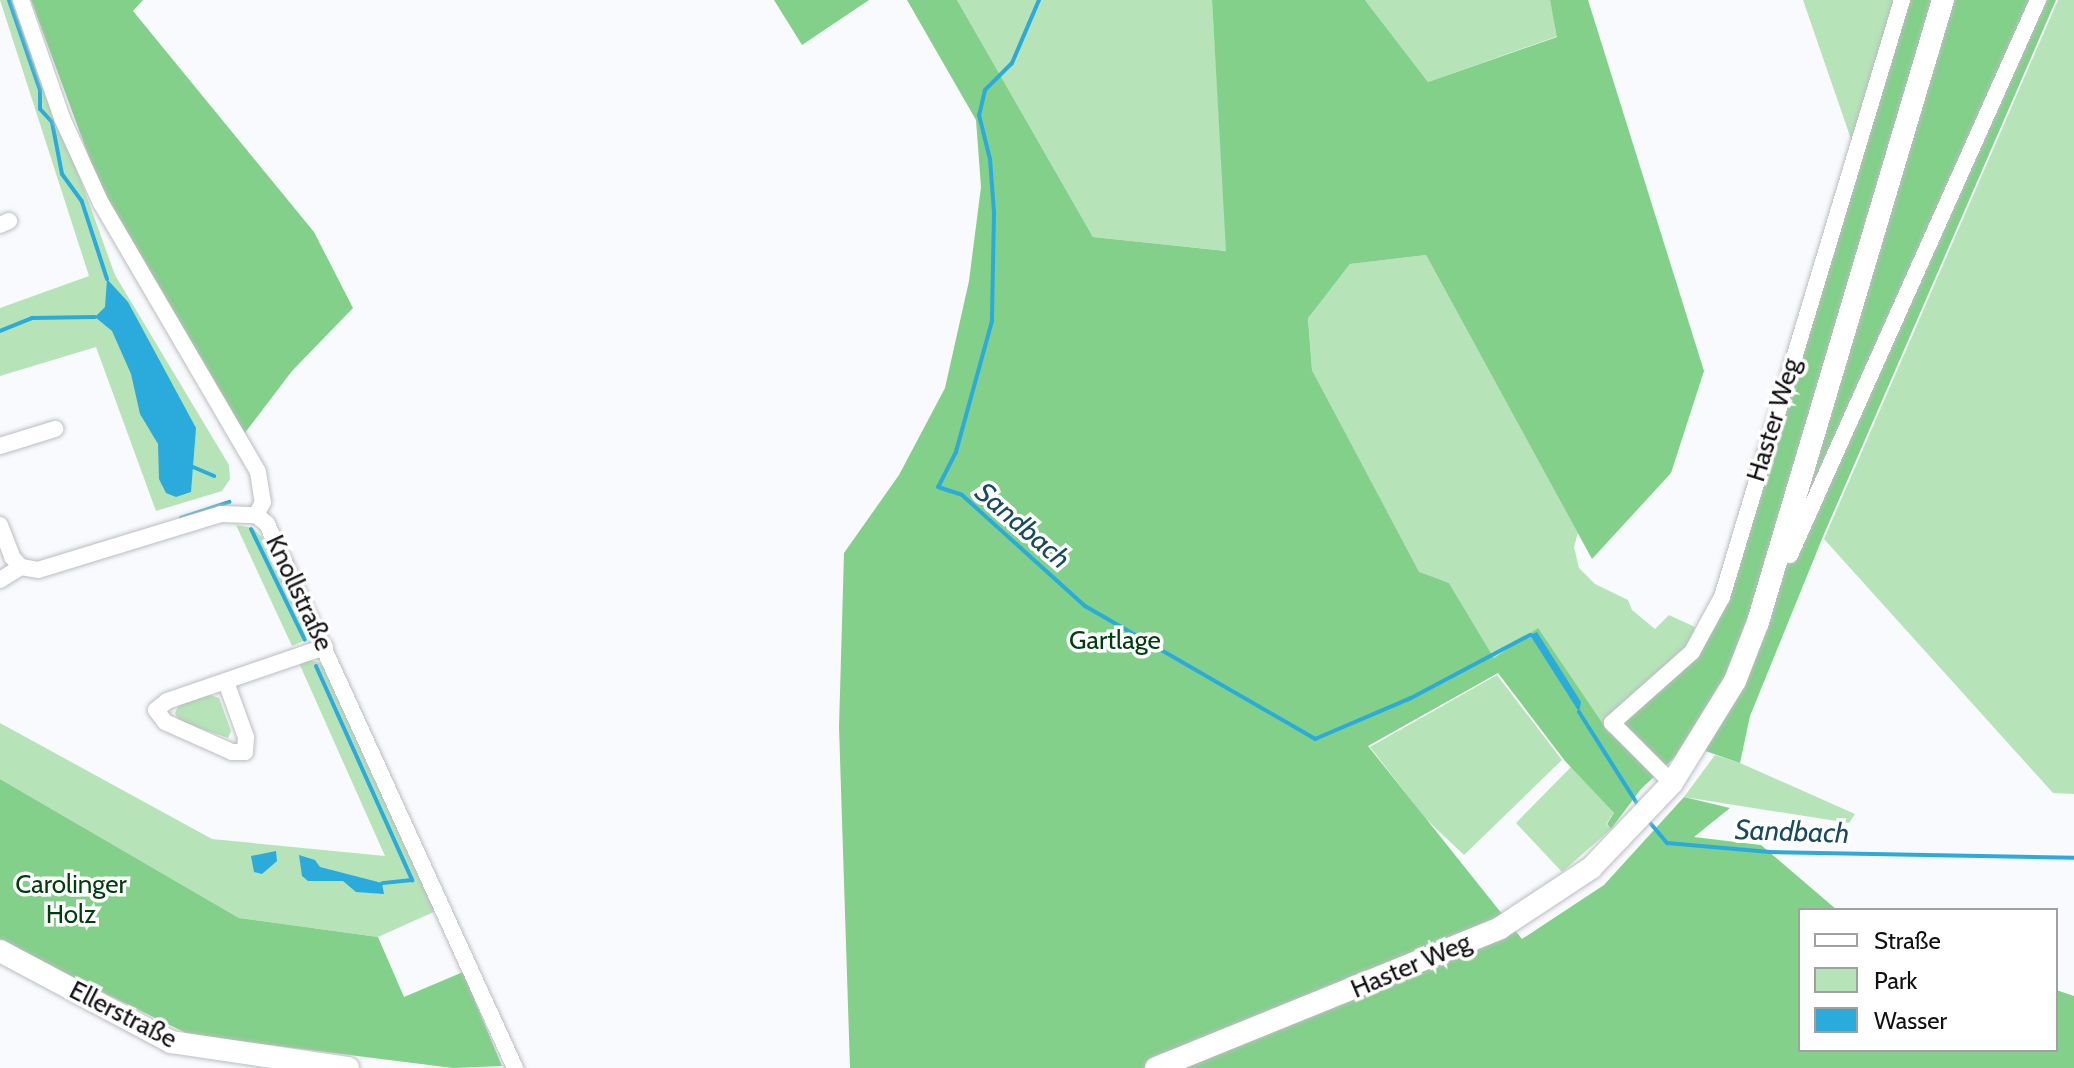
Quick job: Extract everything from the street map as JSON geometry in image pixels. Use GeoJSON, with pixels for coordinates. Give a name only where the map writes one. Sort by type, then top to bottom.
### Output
{"type":"FeatureCollection","features":[{"type":"Feature","properties":{"kind":"street","name":"Knollstraße"},"geometry":{"type":"LineString","coordinates":[[21,0],[62,118],[101,203],[258,472],[263,502],[256,515],[276,536],[515,1068]]}},
{"type":"Feature","properties":{"kind":"street","name":"Haster Weg"},"geometry":{"type":"LineString","coordinates":[[1672,783],[1612,723],[1692,652],[1722,597],[1902,0]]}},
{"type":"Feature","properties":{"kind":"street","name":"Haster Weg"},"geometry":{"type":"LineString","coordinates":[[1156,1068],[1500,928],[1591,868],[1672,783],[1735,681],[1758,622],[1943,0]]}},
{"type":"Feature","properties":{"kind":"street"},"geometry":{"type":"LineString","coordinates":[[1790,555],[2038,0]]}},
{"type":"Feature","properties":{"kind":"street"},"geometry":{"type":"LineString","coordinates":[[0,446],[55,429]]}},
{"type":"Feature","properties":{"kind":"street"},"geometry":{"type":"LineString","coordinates":[[0,580],[21,567],[38,570],[65,565],[221,514],[256,515]]}},
{"type":"Feature","properties":{"kind":"street"},"geometry":{"type":"LineString","coordinates":[[0,525],[21,567]]}},
{"type":"Feature","properties":{"kind":"street"},"geometry":{"type":"LineString","coordinates":[[226,682],[246,737],[245,752],[232,752],[165,722],[156,710],[167,701],[325,647]]}},
{"type":"Feature","properties":{"kind":"street","name":"Ellerstraße"},"geometry":{"type":"LineString","coordinates":[[0,951],[171,1042],[348,1068]]}},
{"type":"Feature","properties":{"kind":"green space"},"geometry":{"type":"Polygon","coordinates":[[[0,0],[16,0],[115,275],[229,465],[230,479],[222,491],[156,511],[96,347],[0,376],[0,308],[89,276],[0,0]]]}},
{"type":"Feature","properties":{"kind":"green space"},"geometry":{"type":"Polygon","coordinates":[[[31,0],[143,0],[133,11],[314,232],[353,308],[292,371],[244,434],[107,206],[31,0]]]}},
{"type":"Feature","properties":{"kind":"green space"},"geometry":{"type":"Polygon","coordinates":[[[774,0],[869,0],[802,45],[774,0]]]}},
{"type":"Feature","properties":{"kind":"green space","name":"Gartlage"},"geometry":{"type":"Polygon","coordinates":[[[907,0],[957,0],[1093,237],[1226,251],[1212,0],[1365,0],[1428,82],[1557,37],[1550,0],[1588,0],[1704,371],[1671,473],[1592,559],[1426,255],[1350,264],[1308,318],[1312,370],[1419,572],[1449,583],[1494,658],[1538,628],[1609,733],[1695,656],[1905,0],[2056,0],[1824,534],[1750,716],[1740,763],[1688,745],[1641,789],[1611,829],[1607,824],[1614,813],[1565,761],[1498,673],[1368,746],[1522,939],[1604,885],[1684,797],[1730,808],[1694,837],[1761,845],[1835,908],[1798,908],[1798,1052],[2058,1052],[2058,991],[2074,996],[2074,1068],[850,1068],[839,727],[844,553],[899,475],[945,388],[969,281],[981,187],[976,120],[907,0]]]}},
{"type":"Feature","properties":{"kind":"green space"},"geometry":{"type":"Polygon","coordinates":[[[957,0],[1212,0],[1227,251],[1093,237],[957,0]]]}},
{"type":"Feature","properties":{"kind":"green space"},"geometry":{"type":"Polygon","coordinates":[[[1365,0],[1550,0],[1558,36],[1428,82],[1365,0]]]}},
{"type":"Feature","properties":{"kind":"green space"},"geometry":{"type":"Polygon","coordinates":[[[1803,0],[1895,0],[1852,142],[1803,0]]]}},
{"type":"Feature","properties":{"kind":"green space"},"geometry":{"type":"Polygon","coordinates":[[[2058,0],[2074,0],[2074,794],[2053,793],[1824,539],[2058,0]]]}},
{"type":"Feature","properties":{"kind":"green space"},"geometry":{"type":"Polygon","coordinates":[[[1426,255],[1578,533],[1574,547],[1579,568],[1595,584],[1628,600],[1632,610],[1655,629],[1669,615],[1695,627],[1690,650],[1601,726],[1538,629],[1494,658],[1449,583],[1419,573],[1312,370],[1308,317],[1350,264],[1426,255]]]}},
{"type":"Feature","properties":{"kind":"green space"},"geometry":{"type":"Polygon","coordinates":[[[236,525],[253,528],[269,545],[308,631],[303,641],[292,646],[236,525]]]}},
{"type":"Feature","properties":{"kind":"green space"},"geometry":{"type":"Polygon","coordinates":[[[310,660],[324,664],[436,911],[378,937],[239,918],[0,779],[0,723],[212,839],[385,856],[299,663],[310,660]]]}},
{"type":"Feature","properties":{"kind":"green space"},"geometry":{"type":"Polygon","coordinates":[[[1497,675],[1562,760],[1464,855],[1425,818],[1370,747],[1497,675]]]}},
{"type":"Feature","properties":{"kind":"green space"},"geometry":{"type":"Polygon","coordinates":[[[210,695],[219,698],[231,731],[228,738],[179,721],[175,713],[179,705],[210,695]]]}},
{"type":"Feature","properties":{"kind":"green space"},"geometry":{"type":"Polygon","coordinates":[[[1715,755],[1855,814],[1849,823],[1684,797],[1715,755]]]}},
{"type":"Feature","properties":{"kind":"green space"},"geometry":{"type":"Polygon","coordinates":[[[1571,767],[1614,813],[1606,824],[1611,829],[1562,872],[1516,823],[1571,767]]]}},
{"type":"Feature","properties":{"kind":"green space","name":"Carolinger Holz"},"geometry":{"type":"Polygon","coordinates":[[[0,779],[239,918],[378,937],[404,997],[463,972],[502,1066],[453,1068],[190,1035],[0,942],[0,779]]]}},
{"type":"Feature","properties":{"kind":"water"},"geometry":{"type":"Polygon","coordinates":[[[107,279],[128,302],[196,428],[191,492],[176,497],[166,493],[159,479],[158,444],[140,414],[131,374],[112,331],[95,317],[105,307],[107,279]]]}},
{"type":"Feature","properties":{"kind":"water"},"geometry":{"type":"Polygon","coordinates":[[[1537,632],[1581,702],[1579,712],[1530,635],[1537,632]]]}},
{"type":"Feature","properties":{"kind":"water"},"geometry":{"type":"Polygon","coordinates":[[[276,851],[277,861],[262,874],[254,872],[251,856],[276,851]]]}},
{"type":"Feature","properties":{"kind":"water"},"geometry":{"type":"Polygon","coordinates":[[[299,855],[315,860],[320,867],[382,883],[384,894],[356,892],[343,881],[308,881],[302,876],[299,855]]]}},
{"type":"Feature","properties":{"kind":"waterway"},"geometry":{"type":"LineString","coordinates":[[9,0],[40,90],[40,109],[52,122],[62,174],[82,202],[107,279]]}},
{"type":"Feature","properties":{"kind":"waterway","name":"Sandbach"},"geometry":{"type":"LineString","coordinates":[[1039,0],[1012,63],[985,90],[979,115],[990,159],[994,212],[992,321],[956,452],[938,487],[962,495],[1085,606],[1315,739],[1411,698],[1530,635]]}},
{"type":"Feature","properties":{"kind":"waterway"},"geometry":{"type":"LineString","coordinates":[[0,331],[32,318],[95,317]]}},
{"type":"Feature","properties":{"kind":"waterway"},"geometry":{"type":"LineString","coordinates":[[193,467],[214,476]]}},
{"type":"Feature","properties":{"kind":"waterway"},"geometry":{"type":"LineString","coordinates":[[181,518],[229,502]]}},
{"type":"Feature","properties":{"kind":"waterway"},"geometry":{"type":"LineString","coordinates":[[251,529],[305,640]]}},
{"type":"Feature","properties":{"kind":"waterway"},"geometry":{"type":"LineString","coordinates":[[316,666],[412,880],[382,883]]}},
{"type":"Feature","properties":{"kind":"waterway","name":"Sandbach"},"geometry":{"type":"LineString","coordinates":[[1579,712],[1640,808]]}},
{"type":"Feature","properties":{"kind":"waterway","name":"Sandbach"},"geometry":{"type":"LineString","coordinates":[[1646,818],[1667,843],[1770,852],[2074,858]]}}]}
